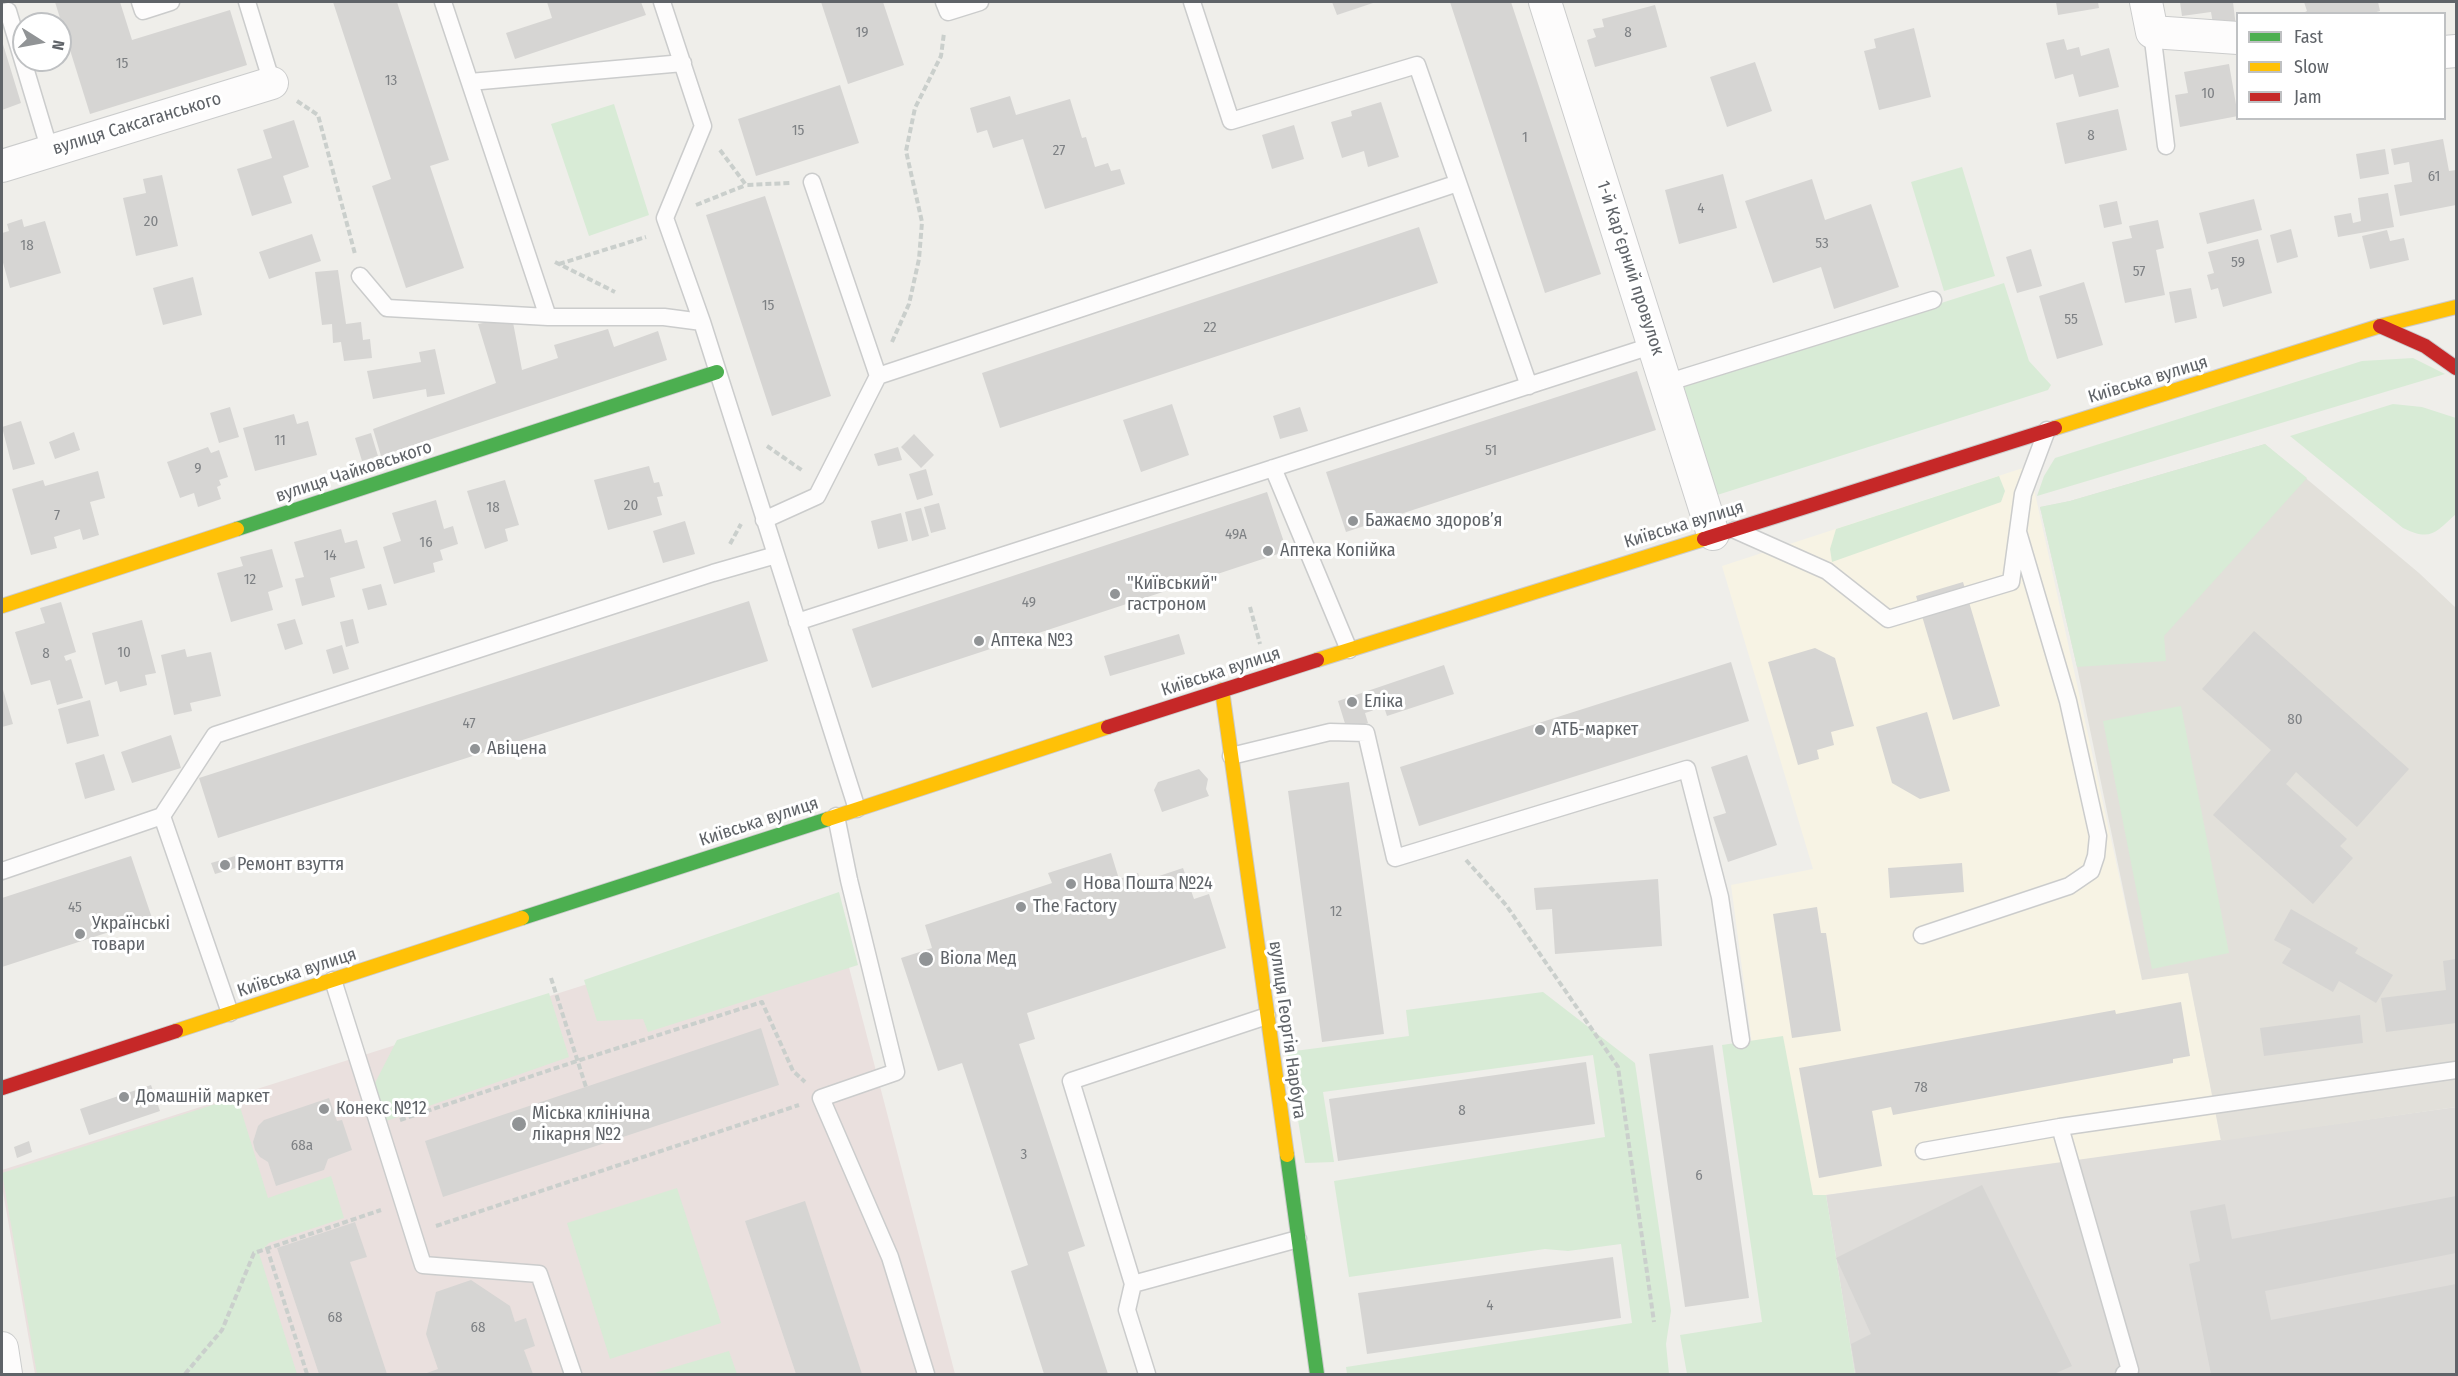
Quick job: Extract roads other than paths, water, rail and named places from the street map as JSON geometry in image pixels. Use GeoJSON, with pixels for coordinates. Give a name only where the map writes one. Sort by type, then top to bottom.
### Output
{"type":"FeatureCollection","features":[{"type":"Feature","properties":{"kind":"main road","name":"Київська вулиця"},"geometry":{"type":"LineString","coordinates":[[2,1088],[1222,690],[2047,430],[2380,327],[2457,307]]}},
{"type":"Feature","properties":{"kind":"main road"},"geometry":{"type":"LineString","coordinates":[[2380,327],[2425,346],[2457,368]]}},
{"type":"Feature","properties":{"kind":"main road","name":"вулиця Чайковського"},"geometry":{"type":"LineString","coordinates":[[2,606],[717,372]]}},
{"type":"Feature","properties":{"kind":"main road","name":"вулиця Георгія Нарбута"},"geometry":{"type":"LineString","coordinates":[[1222,690],[1317,1374]]}},
{"type":"Feature","properties":{"kind":"street","name":"1-й Карʼєрний провулок"},"geometry":{"type":"LineString","coordinates":[[1545,2],[1666,383],[1723,532]]}},
{"type":"Feature","properties":{"kind":"street"},"geometry":{"type":"LineString","coordinates":[[2146,2],[2152,32],[2236,38]]}},
{"type":"Feature","properties":{"kind":"street","name":"вулиця Саксаганського"},"geometry":{"type":"LineString","coordinates":[[2,166],[272,83]]}},
{"type":"Feature","properties":{"kind":"lane"},"geometry":{"type":"LineString","coordinates":[[140,2],[143,11],[171,2]]}},
{"type":"Feature","properties":{"kind":"lane"},"geometry":{"type":"LineString","coordinates":[[247,2],[272,83]]}},
{"type":"Feature","properties":{"kind":"lane"},"geometry":{"type":"LineString","coordinates":[[443,2],[548,317]]}},
{"type":"Feature","properties":{"kind":"lane"},"geometry":{"type":"LineString","coordinates":[[662,2],[703,126],[668,224],[702,322],[857,809]]}},
{"type":"Feature","properties":{"kind":"lane"},"geometry":{"type":"LineString","coordinates":[[946,7],[980,2]]}},
{"type":"Feature","properties":{"kind":"lane"},"geometry":{"type":"LineString","coordinates":[[1192,2],[1231,122],[1417,65],[1529,386]]}},
{"type":"Feature","properties":{"kind":"lane"},"geometry":{"type":"LineString","coordinates":[[2,13],[8,11],[50,151]]}},
{"type":"Feature","properties":{"kind":"lane"},"geometry":{"type":"LineString","coordinates":[[2152,32],[2166,146]]}},
{"type":"Feature","properties":{"kind":"lane"},"geometry":{"type":"LineString","coordinates":[[470,82],[683,63]]}},
{"type":"Feature","properties":{"kind":"lane"},"geometry":{"type":"LineString","coordinates":[[812,182],[878,376]]}},
{"type":"Feature","properties":{"kind":"lane"},"geometry":{"type":"LineString","coordinates":[[764,520],[818,496],[878,376],[1458,183]]}},
{"type":"Feature","properties":{"kind":"lane"},"geometry":{"type":"LineString","coordinates":[[360,276],[387,308],[548,317],[664,317],[702,322]]}},
{"type":"Feature","properties":{"kind":"lane"},"geometry":{"type":"LineString","coordinates":[[1666,383],[1933,300]]}},
{"type":"Feature","properties":{"kind":"lane"},"geometry":{"type":"LineString","coordinates":[[797,622],[1654,345]]}},
{"type":"Feature","properties":{"kind":"lane"},"geometry":{"type":"LineString","coordinates":[[1723,532],[1827,571],[1888,619],[2011,582],[2023,494],[2047,430]]}},
{"type":"Feature","properties":{"kind":"lane"},"geometry":{"type":"LineString","coordinates":[[1273,468],[1349,650]]}},
{"type":"Feature","properties":{"kind":"lane"},"geometry":{"type":"LineString","coordinates":[[1922,935],[2069,886],[2091,871],[2096,856],[2098,836],[2068,701],[2018,532]]}},
{"type":"Feature","properties":{"kind":"lane"},"geometry":{"type":"LineString","coordinates":[[2,871],[162,816],[215,735],[713,573],[776,555]]}},
{"type":"Feature","properties":{"kind":"lane"},"geometry":{"type":"LineString","coordinates":[[1231,756],[1330,732],[1366,733],[1395,858],[1687,769],[1720,897],[1741,1040]]}},
{"type":"Feature","properties":{"kind":"lane"},"geometry":{"type":"LineString","coordinates":[[162,816],[230,1013]]}},
{"type":"Feature","properties":{"kind":"lane"},"geometry":{"type":"LineString","coordinates":[[836,816],[849,880],[896,1072],[822,1098],[890,1257],[926,1374]]}},
{"type":"Feature","properties":{"kind":"lane"},"geometry":{"type":"LineString","coordinates":[[333,980],[423,1265],[539,1274],[573,1374]]}},
{"type":"Feature","properties":{"kind":"lane"},"geometry":{"type":"LineString","coordinates":[[1146,1374],[1127,1310],[1132,1284],[1071,1081],[1267,1016]]}},
{"type":"Feature","properties":{"kind":"lane"},"geometry":{"type":"LineString","coordinates":[[1924,1151],[2060,1127],[2457,1070]]}},
{"type":"Feature","properties":{"kind":"lane"},"geometry":{"type":"LineString","coordinates":[[2060,1127],[2130,1370],[2124,1374]]}},
{"type":"Feature","properties":{"kind":"lane"},"geometry":{"type":"LineString","coordinates":[[1132,1284],[1298,1239]]}},
{"type":"Feature","properties":{"kind":"place","name":"Бажаємо здоров’я"},"geometry":{"type":"Point","coordinates":[1353,521]}},
{"type":"Feature","properties":{"kind":"place","name":"Аптека Копійка"},"geometry":{"type":"Point","coordinates":[1268,551]}},
{"type":"Feature","properties":{"kind":"place","name":"\"Київський\" гастроном"},"geometry":{"type":"Point","coordinates":[1115,594]}},
{"type":"Feature","properties":{"kind":"place","name":"Аптека №3"},"geometry":{"type":"Point","coordinates":[979,641]}},
{"type":"Feature","properties":{"kind":"place","name":"Еліка"},"geometry":{"type":"Point","coordinates":[1352,702]}},
{"type":"Feature","properties":{"kind":"place","name":"АТБ-маркет"},"geometry":{"type":"Point","coordinates":[1540,730]}},
{"type":"Feature","properties":{"kind":"place","name":"Авіцена"},"geometry":{"type":"Point","coordinates":[475,749]}},
{"type":"Feature","properties":{"kind":"place","name":"Ремонт взуття"},"geometry":{"type":"Point","coordinates":[225,865]}},
{"type":"Feature","properties":{"kind":"place","name":"Нова Пошта №24"},"geometry":{"type":"Point","coordinates":[1071,884]}},
{"type":"Feature","properties":{"kind":"place","name":"The Factory"},"geometry":{"type":"Point","coordinates":[1021,907]}},
{"type":"Feature","properties":{"kind":"place","name":"Українські товари"},"geometry":{"type":"Point","coordinates":[80,934]}},
{"type":"Feature","properties":{"kind":"place","name":"Віола Мед"},"geometry":{"type":"Point","coordinates":[926,959]}},
{"type":"Feature","properties":{"kind":"place","name":"Домашній маркет"},"geometry":{"type":"Point","coordinates":[124,1097]}},
{"type":"Feature","properties":{"kind":"place","name":"Конекс №12"},"geometry":{"type":"Point","coordinates":[324,1109]}},
{"type":"Feature","properties":{"kind":"place","name":"Міська клінічна лікарня №2"},"geometry":{"type":"Point","coordinates":[519,1124]}}]}
